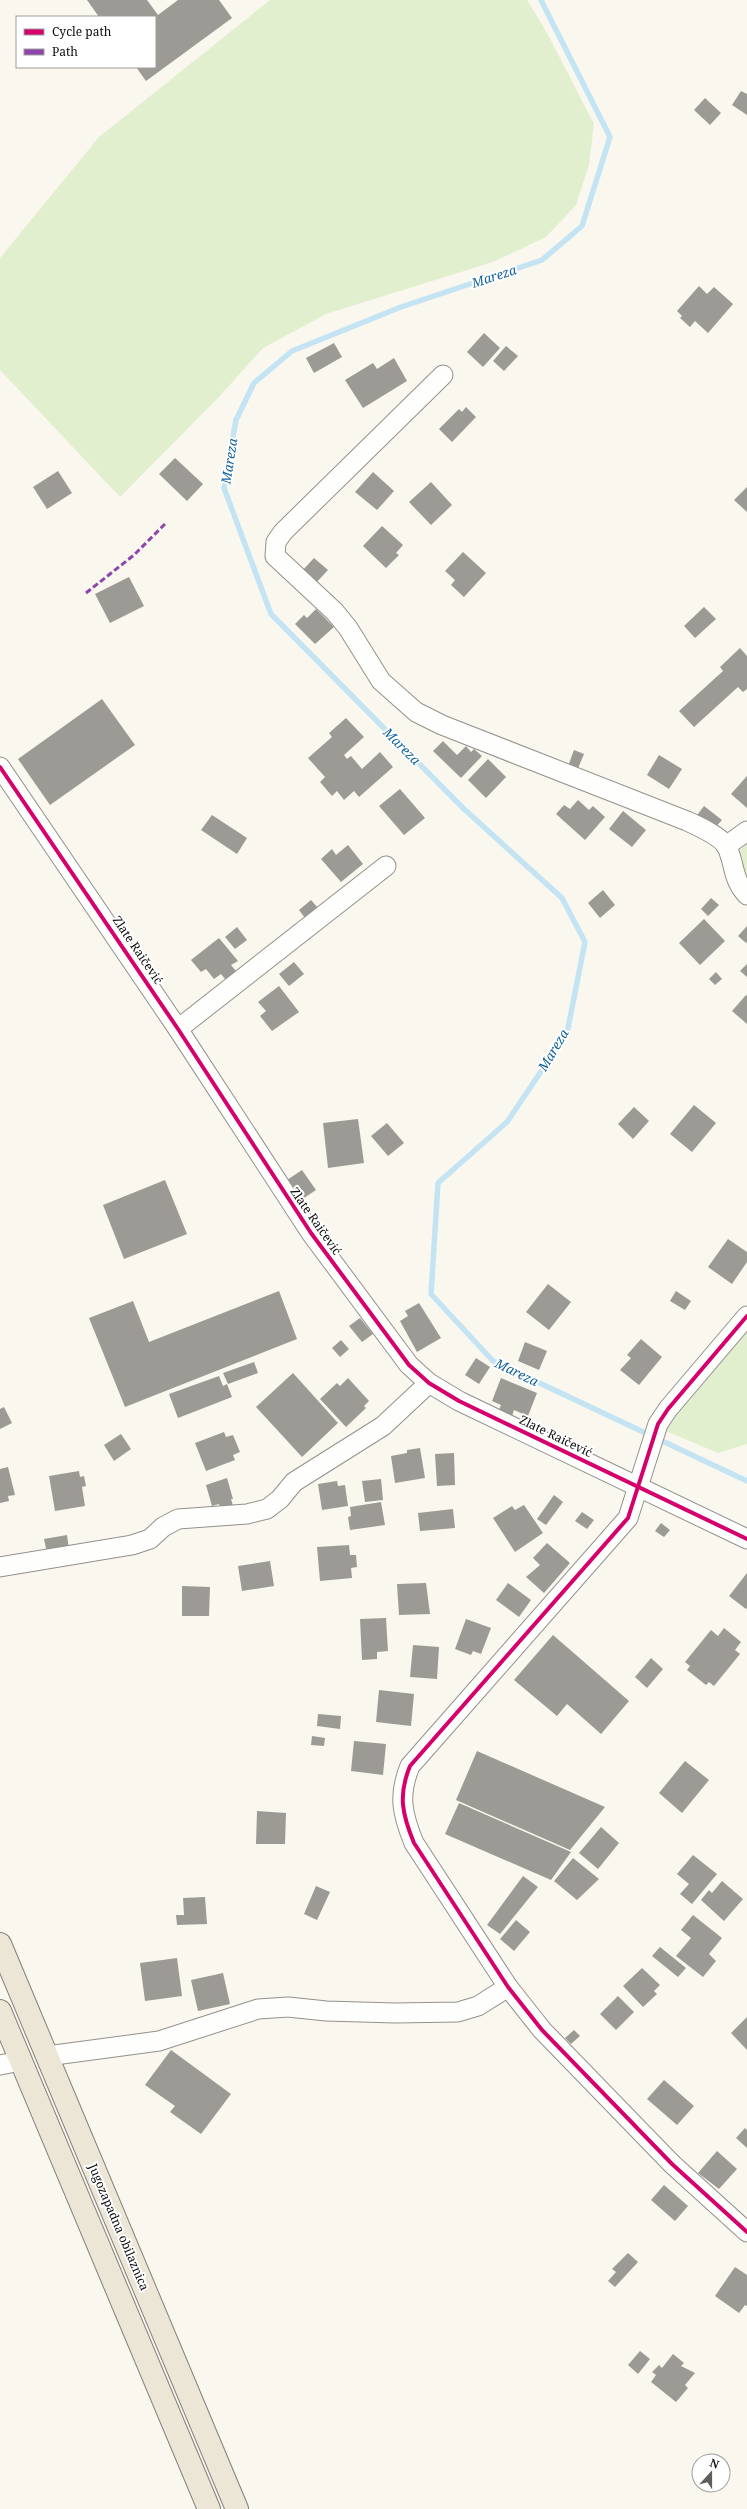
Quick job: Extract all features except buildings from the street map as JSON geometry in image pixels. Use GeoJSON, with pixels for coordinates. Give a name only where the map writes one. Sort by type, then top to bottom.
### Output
{"type":"FeatureCollection","features":[{"type":"Feature","properties":{"kind":"main road","name":"Jugozapadna obilaznica"},"geometry":{"type":"LineString","coordinates":[[0,1944],[237,2509]]}},
{"type":"Feature","properties":{"kind":"main road"},"geometry":{"type":"LineString","coordinates":[[0,2011],[209,2509]]}},
{"type":"Feature","properties":{"kind":"street"},"geometry":{"type":"LineString","coordinates":[[443,375],[283,532],[276,542],[275,556],[335,612],[348,628],[381,681],[416,712],[455,730],[688,821],[709,832],[726,846],[734,875],[747,895]]}},
{"type":"Feature","properties":{"kind":"street","name":"Zlate Raičević"},"geometry":{"type":"LineString","coordinates":[[0,767],[178,1029],[311,1233],[409,1365],[429,1383],[459,1401],[747,1540]]}},
{"type":"Feature","properties":{"kind":"street"},"geometry":{"type":"LineString","coordinates":[[726,846],[747,831]]}},
{"type":"Feature","properties":{"kind":"street"},"geometry":{"type":"LineString","coordinates":[[178,1029],[386,866]]}},
{"type":"Feature","properties":{"kind":"street"},"geometry":{"type":"LineString","coordinates":[[747,1316],[668,1409],[658,1424],[628,1518],[410,1766],[403,1784],[404,1820],[414,1843],[508,1987],[547,2036],[672,2164],[747,2232]]}},
{"type":"Feature","properties":{"kind":"street"},"geometry":{"type":"LineString","coordinates":[[0,1567],[132,1545],[150,1539],[163,1526],[178,1519],[247,1514],[266,1509],[280,1499],[294,1482],[383,1426],[429,1383]]}},
{"type":"Feature","properties":{"kind":"street"},"geometry":{"type":"LineString","coordinates":[[48,2056],[159,2041],[258,2009],[288,2007],[326,2011],[395,2014],[458,2012],[478,2006],[508,1987]]}},
{"type":"Feature","properties":{"kind":"street"},"geometry":{"type":"LineString","coordinates":[[0,2065],[21,2061]]}},
{"type":"Feature","properties":{"kind":"green space"},"geometry":{"type":"Polygon","coordinates":[[[270,0],[527,0],[546,31],[594,124],[589,165],[576,205],[546,237],[493,262],[326,314],[263,348],[218,398],[120,497],[0,370],[0,258],[99,137],[270,0]]]}},
{"type":"Feature","properties":{"kind":"green space"},"geometry":{"type":"Polygon","coordinates":[[[747,844],[747,880],[738,852],[747,844]]]}},
{"type":"Feature","properties":{"kind":"green space"},"geometry":{"type":"Polygon","coordinates":[[[747,1328],[747,1444],[718,1453],[661,1429],[747,1328]]]}},
{"type":"Feature","properties":{"kind":"waterway","name":"Mareza"},"geometry":{"type":"LineString","coordinates":[[541,0],[610,137],[582,226],[542,260],[401,307],[292,351],[254,383],[236,420],[224,488],[271,614],[463,808],[562,898],[585,942],[567,1033],[507,1122],[438,1183],[431,1294],[493,1361],[747,1481]]}},
{"type":"Feature","properties":{"kind":"marked path"},"geometry":{"type":"LineString","coordinates":[[86,593],[134,555],[166,523]]}},
{"type":"Feature","properties":{"kind":"cycle path"},"geometry":{"type":"LineString","coordinates":[[0,767],[178,1029],[311,1233],[409,1365],[429,1383],[459,1401],[747,1539]]}},
{"type":"Feature","properties":{"kind":"cycle path"},"geometry":{"type":"LineString","coordinates":[[747,1316],[668,1409],[658,1424],[628,1518],[410,1766],[406,1776],[403,1795],[404,1814],[414,1843],[508,1987],[542,2030],[672,2164],[747,2232]]}}]}
